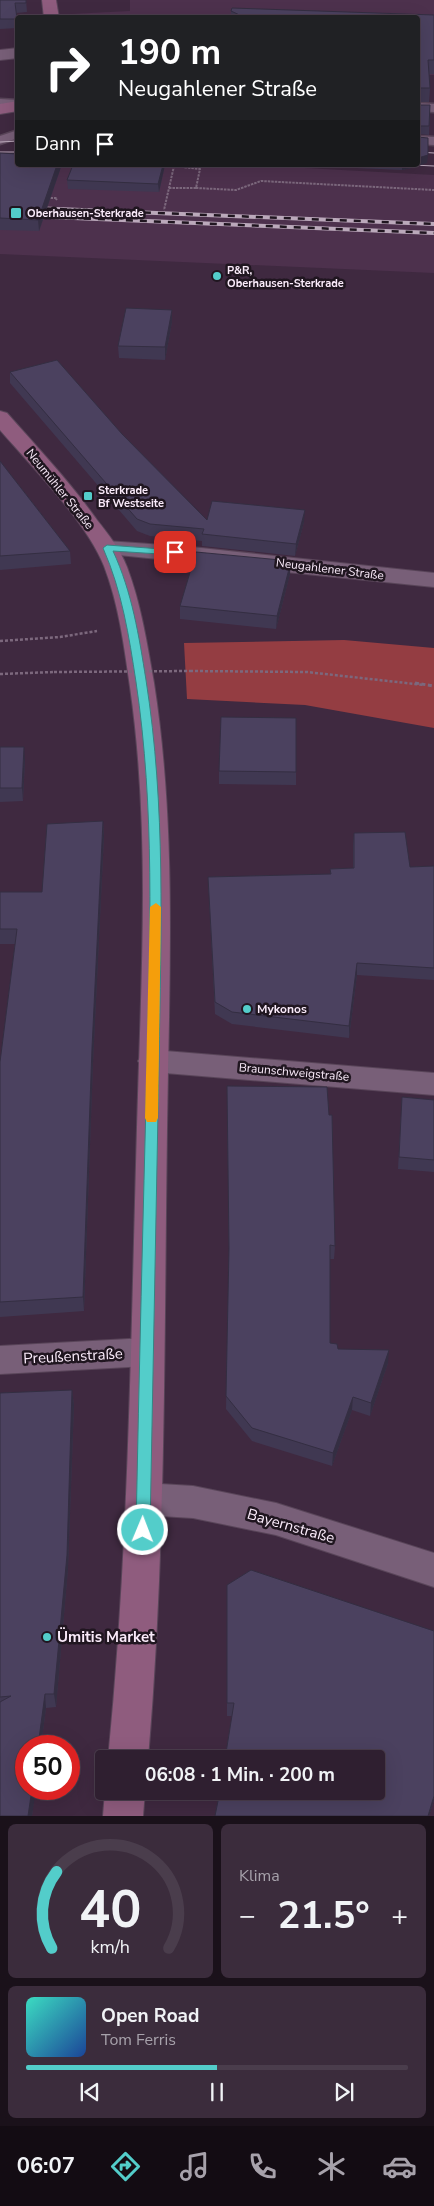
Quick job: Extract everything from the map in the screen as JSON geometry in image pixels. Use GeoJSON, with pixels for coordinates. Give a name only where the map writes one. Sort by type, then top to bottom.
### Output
{"type":"FeatureCollection","features":[{"type":"Feature","properties":{"kind":"main road"},"geometry":{"type":"LineString","coordinates":[[49,0],[52,15]]}},
{"type":"Feature","properties":{"kind":"main road"},"geometry":{"type":"LineString","coordinates":[[0,109],[15,106]]}},
{"type":"Feature","properties":{"kind":"main road","name":"Neumühler Straße"},"geometry":{"type":"LineString","coordinates":[[0,417],[72,500],[107,548],[121,583],[133,628],[148,725],[155,809],[156,927],[144,1499],[136,1663],[129,1750]]}},
{"type":"Feature","properties":{"kind":"main road"},"geometry":{"type":"LineString","coordinates":[[122,1816],[124,1800]]}},
{"type":"Feature","properties":{"kind":"street"},"geometry":{"type":"LineString","coordinates":[[0,55],[15,53]]}},
{"type":"Feature","properties":{"kind":"street","name":"Neugahlener Straße"},"geometry":{"type":"LineString","coordinates":[[107,548],[192,554],[434,580]]}},
{"type":"Feature","properties":{"kind":"street","name":"Braunschweigstraße"},"geometry":{"type":"LineString","coordinates":[[153,1061],[434,1084]]}},
{"type":"Feature","properties":{"kind":"street","name":"Preußenstraße"},"geometry":{"type":"LineString","coordinates":[[0,1360],[147,1352]]}},
{"type":"Feature","properties":{"kind":"street","name":"Bayernstraße"},"geometry":{"type":"LineString","coordinates":[[144,1499],[193,1502],[276,1519],[434,1570]]}},
{"type":"Feature","properties":{"kind":"lane"},"geometry":{"type":"LineString","coordinates":[[0,103],[15,105]]}},
{"type":"Feature","properties":{"kind":"lane"},"geometry":{"type":"LineString","coordinates":[[420,107],[434,108]]}},
{"type":"Feature","properties":{"kind":"lane"},"geometry":{"type":"LineString","coordinates":[[0,140],[15,135]]}},
{"type":"Feature","properties":{"kind":"lane"},"geometry":{"type":"LineString","coordinates":[[420,140],[434,141]]}},
{"type":"Feature","properties":{"kind":"path"},"geometry":{"type":"LineString","coordinates":[[164,210],[174,167]]}},
{"type":"Feature","properties":{"kind":"path"},"geometry":{"type":"LineString","coordinates":[[183,167],[200,169],[196,188]]}},
{"type":"Feature","properties":{"kind":"path"},"geometry":{"type":"LineString","coordinates":[[169,188],[236,190],[261,180],[434,190]]}},
{"type":"Feature","properties":{"kind":"path"},"geometry":{"type":"LineString","coordinates":[[47,198],[57,198],[56,200]]}},
{"type":"Feature","properties":{"kind":"path"},"geometry":{"type":"LineString","coordinates":[[0,641],[133,628]]}},
{"type":"Feature","properties":{"kind":"path"},"geometry":{"type":"LineString","coordinates":[[0,674],[190,671],[307,672],[377,678],[434,686]]}},
{"type":"Feature","properties":{"kind":"shaded area"},"geometry":{"type":"Polygon","coordinates":[[[130,0],[434,0],[434,75],[420,75],[420,15],[71,15],[130,11],[130,0]]]}},
{"type":"Feature","properties":{"kind":"shaded area"},"geometry":{"type":"Polygon","coordinates":[[[0,156],[15,164],[15,167],[286,167],[434,175],[434,273],[0,254],[0,156]]]}},
{"type":"Feature","properties":{"kind":"shaded area"},"geometry":{"type":"Polygon","coordinates":[[[344,640],[434,648],[434,728],[305,705],[187,699],[184,643],[344,640]]]}},
{"type":"Feature","properties":{"kind":"building"},"geometry":{"type":"Polygon","coordinates":[[[0,0],[26,0],[26,3],[15,3],[15,19],[0,19],[0,0]]]}},
{"type":"Feature","properties":{"kind":"building"},"geometry":{"type":"Polygon","coordinates":[[[232,8],[434,15],[434,60],[428,60],[430,88],[420,88],[420,15],[240,15],[231,11],[232,8]]]}},
{"type":"Feature","properties":{"kind":"building"},"geometry":{"type":"Polygon","coordinates":[[[420,105],[430,105],[429,126],[420,126],[420,105]]]}},
{"type":"Feature","properties":{"kind":"building"},"geometry":{"type":"Polygon","coordinates":[[[420,137],[428,138],[428,155],[420,157],[420,137]]]}},
{"type":"Feature","properties":{"kind":"building"},"geometry":{"type":"Polygon","coordinates":[[[0,153],[15,154],[15,167],[56,167],[38,220],[0,218],[0,153]]]}},
{"type":"Feature","properties":{"kind":"building"},"geometry":{"type":"Polygon","coordinates":[[[72,167],[162,167],[158,184],[67,180],[72,167]]]}},
{"type":"Feature","properties":{"kind":"building"},"geometry":{"type":"Polygon","coordinates":[[[126,308],[172,310],[165,347],[118,346],[126,308]]]}},
{"type":"Feature","properties":{"kind":"building"},"geometry":{"type":"Polygon","coordinates":[[[57,360],[122,434],[207,520],[212,501],[305,510],[296,544],[202,534],[204,529],[150,524],[137,519],[10,372],[57,360]]]}},
{"type":"Feature","properties":{"kind":"building"},"geometry":{"type":"Polygon","coordinates":[[[0,461],[70,551],[0,556],[0,461]]]}},
{"type":"Feature","properties":{"kind":"building"},"geometry":{"type":"Polygon","coordinates":[[[196,552],[291,561],[277,616],[180,606],[196,552]]]}},
{"type":"Feature","properties":{"kind":"building"},"geometry":{"type":"Polygon","coordinates":[[[221,717],[296,718],[296,772],[219,771],[221,717]]]}},
{"type":"Feature","properties":{"kind":"building"},"geometry":{"type":"Polygon","coordinates":[[[0,747],[24,747],[22,788],[0,788],[0,747]]]}},
{"type":"Feature","properties":{"kind":"building"},"geometry":{"type":"Polygon","coordinates":[[[103,821],[83,1297],[0,1302],[0,1062],[17,929],[0,929],[0,892],[42,892],[47,824],[103,821]]]}},
{"type":"Feature","properties":{"kind":"building"},"geometry":{"type":"Polygon","coordinates":[[[405,832],[410,867],[434,866],[434,968],[357,963],[349,1026],[232,1012],[215,1002],[208,877],[331,874],[330,869],[354,868],[354,833],[405,832]]]}},
{"type":"Feature","properties":{"kind":"building"},"geometry":{"type":"Polygon","coordinates":[[[227,1086],[327,1087],[329,1115],[332,1115],[335,1246],[330,1245],[330,1343],[337,1344],[338,1349],[389,1350],[371,1403],[353,1397],[333,1453],[252,1428],[226,1396],[229,1248],[227,1086]]]}},
{"type":"Feature","properties":{"kind":"building"},"geometry":{"type":"Polygon","coordinates":[[[402,1097],[434,1100],[434,1160],[399,1157],[402,1097]]]}},
{"type":"Feature","properties":{"kind":"building"},"geometry":{"type":"Polygon","coordinates":[[[72,1390],[67,1555],[54,1694],[45,1694],[39,1735],[15,1735],[15,1800],[30,1800],[28,1816],[0,1816],[0,1702],[11,1696],[0,1697],[0,1393],[72,1390]]]}},
{"type":"Feature","properties":{"kind":"building"},"geometry":{"type":"Polygon","coordinates":[[[251,1570],[434,1631],[434,1796],[428,1816],[215,1816],[218,1800],[385,1800],[385,1750],[226,1750],[234,1703],[227,1703],[227,1585],[251,1570]]]}},
{"type":"Feature","properties":{"kind":"tram line"},"geometry":{"type":"LineString","coordinates":[[0,142],[15,141]]}},
{"type":"Feature","properties":{"kind":"tram line"},"geometry":{"type":"LineString","coordinates":[[0,152],[15,152]]}},
{"type":"Feature","properties":{"kind":"tram line"},"geometry":{"type":"LineString","coordinates":[[420,152],[434,153]]}},
{"type":"Feature","properties":{"kind":"tram line"},"geometry":{"type":"LineString","coordinates":[[420,165],[434,166]]}},
{"type":"Feature","properties":{"kind":"railway"},"geometry":{"type":"LineString","coordinates":[[32,208],[434,224]]}},
{"type":"Feature","properties":{"kind":"railway"},"geometry":{"type":"LineString","coordinates":[[0,215],[434,233]]}},
{"type":"Feature","properties":{"kind":"slow traffic"},"geometry":{"type":"LineString","coordinates":[[152,1118],[156,907]]}},
{"type":"Feature","properties":{"kind":"place","name":"Oberhausen-Sterkrade"},"geometry":{"type":"Point","coordinates":[16,213]}},
{"type":"Feature","properties":{"kind":"place","name":"P&R, Oberhausen-Sterkrade"},"geometry":{"type":"Point","coordinates":[217,276]}},
{"type":"Feature","properties":{"kind":"place","name":"Sterkrade Bf Westseite"},"geometry":{"type":"Point","coordinates":[88,496]}},
{"type":"Feature","properties":{"kind":"place","name":"Mykonos"},"geometry":{"type":"Point","coordinates":[247,1009]}},
{"type":"Feature","properties":{"kind":"place","name":"Ümitis Market"},"geometry":{"type":"Point","coordinates":[47,1637]}},
{"type":"Feature","properties":{"kind":"route"},"geometry":{"type":"LineString","coordinates":[[143,1530],[156,927],[155,809],[148,725],[133,628],[116,568],[107,548],[175,552]]}}]}
